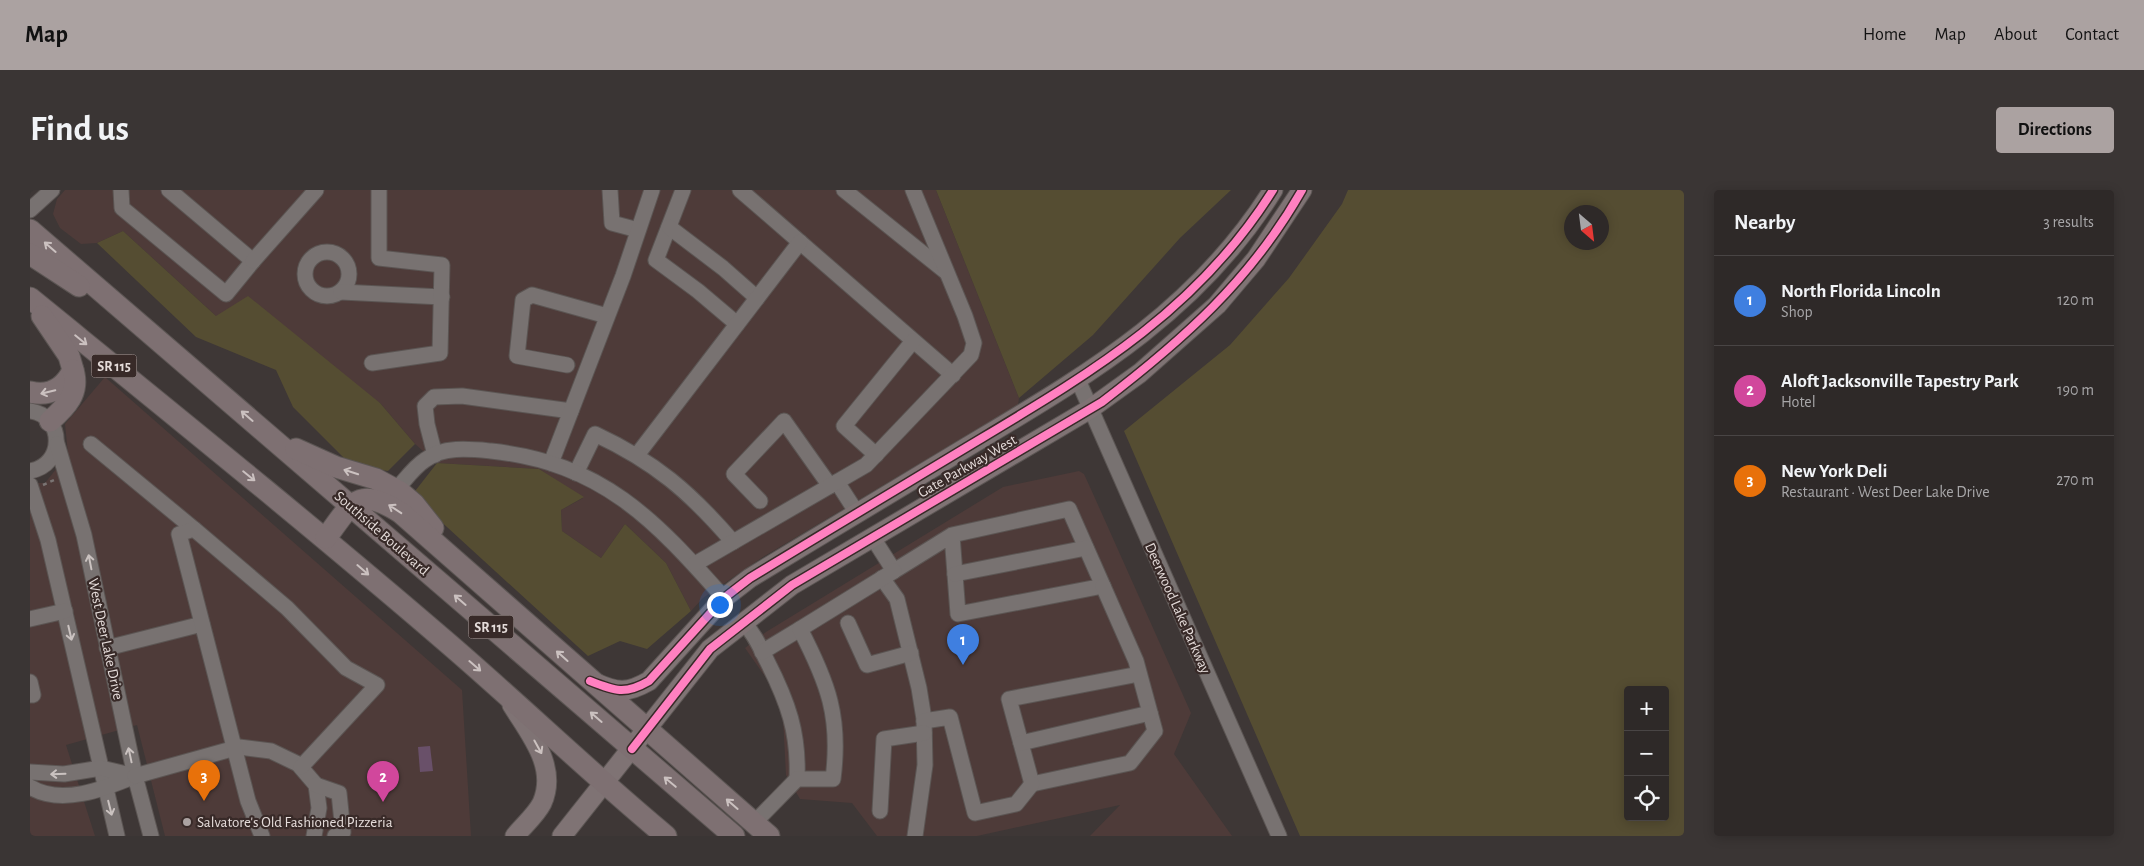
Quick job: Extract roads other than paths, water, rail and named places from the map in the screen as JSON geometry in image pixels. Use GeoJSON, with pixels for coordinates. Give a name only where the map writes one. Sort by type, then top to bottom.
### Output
{"type":"FeatureCollection","features":[{"type":"Feature","properties":{"kind":"highway","name":"Southside Boulevard"},"geometry":{"type":"LineString","coordinates":[[30,230],[734,836]]}},
{"type":"Feature","properties":{"kind":"highway"},"geometry":{"type":"LineString","coordinates":[[30,254],[154,336]]}},
{"type":"Feature","properties":{"kind":"highway"},"geometry":{"type":"LineString","coordinates":[[30,299],[69,356],[75,381],[72,397],[68,404],[50,421]]}},
{"type":"Feature","properties":{"kind":"highway","name":"SR 115"},"geometry":{"type":"LineString","coordinates":[[30,299],[326,538],[503,691],[604,784],[666,836]]}},
{"type":"Feature","properties":{"kind":"highway"},"geometry":{"type":"LineString","coordinates":[[30,392],[41,394],[58,389],[69,379],[73,370]]}},
{"type":"Feature","properties":{"kind":"highway"},"geometry":{"type":"LineString","coordinates":[[276,440],[396,490],[414,504],[471,575]]}},
{"type":"Feature","properties":{"kind":"highway"},"geometry":{"type":"LineString","coordinates":[[326,538],[350,505],[365,499],[381,501],[401,513],[761,830]]}},
{"type":"Feature","properties":{"kind":"main road","name":"Gate Parkway West"},"geometry":{"type":"LineString","coordinates":[[590,681],[615,691],[635,689],[649,680],[724,598],[750,578],[1078,380],[1145,333],[1226,256],[1273,190]]}},
{"type":"Feature","properties":{"kind":"main road","name":"Gate Parkway West"},"geometry":{"type":"LineString","coordinates":[[562,836],[710,649],[792,585],[1090,409],[1140,373],[1217,305],[1256,259],[1302,190]]}},
{"type":"Feature","properties":{"kind":"main road"},"geometry":{"type":"LineString","coordinates":[[857,513],[873,538]]}},
{"type":"Feature","properties":{"kind":"main road"},"geometry":{"type":"LineString","coordinates":[[724,598],[743,622]]}},
{"type":"Feature","properties":{"kind":"main road"},"geometry":{"type":"LineString","coordinates":[[503,691],[542,754],[547,770],[547,788],[541,805],[515,836]]}},
{"type":"Feature","properties":{"kind":"street"},"geometry":{"type":"LineString","coordinates":[[30,210],[52,190]]}},
{"type":"Feature","properties":{"kind":"street"},"geometry":{"type":"LineString","coordinates":[[121,190],[122,208],[226,294],[316,190]]}},
{"type":"Feature","properties":{"kind":"street"},"geometry":{"type":"LineString","coordinates":[[169,190],[253,261]]}},
{"type":"Feature","properties":{"kind":"street"},"geometry":{"type":"LineString","coordinates":[[372,363],[440,353],[442,265],[379,258],[379,190]]}},
{"type":"Feature","properties":{"kind":"street"},"geometry":{"type":"LineString","coordinates":[[610,190],[612,223],[638,230]]}},
{"type":"Feature","properties":{"kind":"street"},"geometry":{"type":"LineString","coordinates":[[551,463],[607,316],[652,190]]}},
{"type":"Feature","properties":{"kind":"street"},"geometry":{"type":"LineString","coordinates":[[683,190],[656,260],[738,324]]}},
{"type":"Feature","properties":{"kind":"street"},"geometry":{"type":"LineString","coordinates":[[740,190],[953,375]]}},
{"type":"Feature","properties":{"kind":"street"},"geometry":{"type":"LineString","coordinates":[[844,190],[947,273]]}},
{"type":"Feature","properties":{"kind":"street"},"geometry":{"type":"LineString","coordinates":[[695,564],[866,465],[971,355],[974,343],[913,190]]}},
{"type":"Feature","properties":{"kind":"street"},"geometry":{"type":"LineString","coordinates":[[669,227],[723,268],[757,298]]}},
{"type":"Feature","properties":{"kind":"street"},"geometry":{"type":"LineString","coordinates":[[638,455],[800,242]]}},
{"type":"Feature","properties":{"kind":"street"},"geometry":{"type":"LineString","coordinates":[[341,292],[442,297]]}},
{"type":"Feature","properties":{"kind":"street"},"geometry":{"type":"LineString","coordinates":[[567,365],[517,356],[523,300],[532,295],[607,316]]}},
{"type":"Feature","properties":{"kind":"street"},"geometry":{"type":"LineString","coordinates":[[876,455],[844,426],[914,341]]}},
{"type":"Feature","properties":{"kind":"street","name":"Deerwood Lake Parkway"},"geometry":{"type":"LineString","coordinates":[[1078,380],[1279,836]]}},
{"type":"Feature","properties":{"kind":"street"},"geometry":{"type":"LineString","coordinates":[[435,455],[427,424],[425,406],[434,397],[462,396],[571,411]]}},
{"type":"Feature","properties":{"kind":"street"},"geometry":{"type":"LineString","coordinates":[[30,411],[41,414],[50,421]]}},
{"type":"Feature","properties":{"kind":"street","name":"West Deer Lake Drive"},"geometry":{"type":"LineString","coordinates":[[50,421],[56,432],[57,444],[84,535],[135,776],[151,836]]}},
{"type":"Feature","properties":{"kind":"street"},"geometry":{"type":"LineString","coordinates":[[760,501],[734,474],[784,421],[857,513]]}},
{"type":"Feature","properties":{"kind":"street"},"geometry":{"type":"LineString","coordinates":[[576,473],[595,434],[638,455],[694,498],[733,542]]}},
{"type":"Feature","properties":{"kind":"street"},"geometry":{"type":"LineString","coordinates":[[30,471],[38,469],[48,462],[57,444]]}},
{"type":"Feature","properties":{"kind":"street"},"geometry":{"type":"LineString","coordinates":[[92,444],[287,608],[346,668],[378,685],[301,767]]}},
{"type":"Feature","properties":{"kind":"street"},"geometry":{"type":"LineString","coordinates":[[396,490],[426,459],[449,450],[476,449],[535,457],[605,487],[630,503],[658,526],[695,564],[724,598]]}},
{"type":"Feature","properties":{"kind":"street"},"geometry":{"type":"LineString","coordinates":[[35,486],[117,836]]}},
{"type":"Feature","properties":{"kind":"street"},"geometry":{"type":"LineString","coordinates":[[762,652],[952,536],[1069,509],[1139,674],[1155,731],[1130,763],[1032,784],[1016,804],[975,813],[950,717],[884,739],[880,811]]}},
{"type":"Feature","properties":{"kind":"street"},"geometry":{"type":"LineString","coordinates":[[194,529],[179,534],[248,801],[262,836]]}},
{"type":"Feature","properties":{"kind":"street"},"geometry":{"type":"LineString","coordinates":[[952,536],[958,614],[1103,586]]}},
{"type":"Feature","properties":{"kind":"street"},"geometry":{"type":"LineString","coordinates":[[873,538],[896,599],[911,653],[924,727],[925,765],[914,836]]}},
{"type":"Feature","properties":{"kind":"street"},"geometry":{"type":"LineString","coordinates":[[955,574],[1086,548]]}},
{"type":"Feature","properties":{"kind":"street"},"geometry":{"type":"LineString","coordinates":[[30,619],[65,611]]}},
{"type":"Feature","properties":{"kind":"street"},"geometry":{"type":"LineString","coordinates":[[743,622],[751,631],[784,692],[796,735],[797,779],[761,830]]}},
{"type":"Feature","properties":{"kind":"street"},"geometry":{"type":"LineString","coordinates":[[848,623],[867,665],[911,653]]}},
{"type":"Feature","properties":{"kind":"street"},"geometry":{"type":"LineString","coordinates":[[107,648],[202,624]]}},
{"type":"Feature","properties":{"kind":"street"},"geometry":{"type":"LineString","coordinates":[[797,779],[834,779],[837,747],[834,716],[828,688],[800,629]]}},
{"type":"Feature","properties":{"kind":"street"},"geometry":{"type":"LineString","coordinates":[[1032,784],[1009,700],[1139,674]]}},
{"type":"Feature","properties":{"kind":"street"},"geometry":{"type":"LineString","coordinates":[[30,682],[33,695],[30,695]]}},
{"type":"Feature","properties":{"kind":"street"},"geometry":{"type":"LineString","coordinates":[[1021,743],[1150,713]]}},
{"type":"Feature","properties":{"kind":"street"},"geometry":{"type":"LineString","coordinates":[[30,787],[39,793],[65,796],[105,788],[135,776],[234,748],[271,751],[301,767],[316,785],[339,793],[343,832],[335,836]]}},
{"type":"Feature","properties":{"kind":"street"},"geometry":{"type":"LineString","coordinates":[[30,772],[64,774],[100,768],[135,776]]}},
{"type":"Feature","properties":{"kind":"street"},"geometry":{"type":"LineString","coordinates":[[314,836],[319,808],[316,785]]}},
{"type":"Feature","properties":{"kind":"place","name":"North Florida Lincoln"},"geometry":{"type":"Point","coordinates":[963,665]}},
{"type":"Feature","properties":{"kind":"place","name":"New York Deli"},"geometry":{"type":"Point","coordinates":[204,801]}},
{"type":"Feature","properties":{"kind":"place","name":"Aloft Jacksonville Tapestry Park"},"geometry":{"type":"Point","coordinates":[383,802]}},
{"type":"Feature","properties":{"kind":"place","name":"Salvatore's Old Fashioned Pizzeria"},"geometry":{"type":"Point","coordinates":[187,822]}}]}
